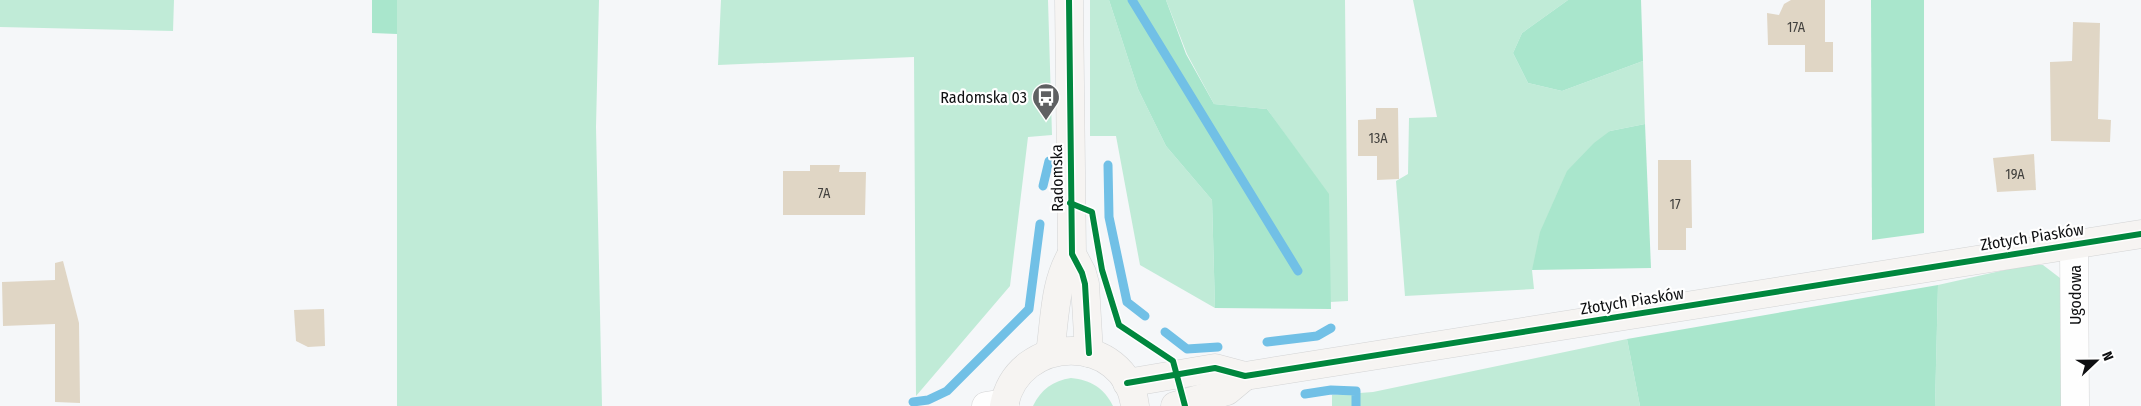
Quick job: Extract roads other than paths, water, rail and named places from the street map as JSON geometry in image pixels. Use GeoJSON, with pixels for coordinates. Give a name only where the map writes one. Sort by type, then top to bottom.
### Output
{"type":"FeatureCollection","features":[{"type":"Feature","properties":{"kind":"street","name":"Radomska"},"geometry":{"type":"LineString","coordinates":[[1069,0],[1072,254],[1082,273],[1085,284],[1089,353]]}},
{"type":"Feature","properties":{"kind":"street","name":"Złotych Piasków"},"geometry":{"type":"LineString","coordinates":[[1131,395],[1215,368],[1245,376],[2141,234]]}},
{"type":"Feature","properties":{"kind":"street","name":"Ugodowa"},"geometry":{"type":"LineString","coordinates":[[2074,245],[2075,406]]}},
{"type":"Feature","properties":{"kind":"street","name":"Radomska"},"geometry":{"type":"LineString","coordinates":[[1050,353],[1060,280],[1065,265],[1072,254]]}},
{"type":"Feature","properties":{"kind":"street"},"geometry":{"type":"LineString","coordinates":[[998,405],[1020,372],[1034,360],[1050,353],[1068,350],[1089,353],[1102,358],[1116,369],[1131,395]]}},
{"type":"Feature","properties":{"kind":"street","name":"Złotych Piasków"},"geometry":{"type":"LineString","coordinates":[[1175,406],[1227,391],[1245,376]]}},
{"type":"Feature","properties":{"kind":"waterway"},"geometry":{"type":"LineString","coordinates":[[1132,0],[1298,271]]}},
{"type":"Feature","properties":{"kind":"waterway"},"geometry":{"type":"LineString","coordinates":[[1043,186],[1049,161]]}},
{"type":"Feature","properties":{"kind":"waterway"},"geometry":{"type":"LineString","coordinates":[[1108,165],[1109,217],[1127,302],[1145,316]]}},
{"type":"Feature","properties":{"kind":"waterway"},"geometry":{"type":"LineString","coordinates":[[913,402],[928,400],[947,391],[1029,309],[1040,224]]}},
{"type":"Feature","properties":{"kind":"waterway"},"geometry":{"type":"LineString","coordinates":[[1267,342],[1317,336],[1331,328]]}},
{"type":"Feature","properties":{"kind":"waterway"},"geometry":{"type":"LineString","coordinates":[[1165,332],[1187,349],[1218,347]]}},
{"type":"Feature","properties":{"kind":"waterway"},"geometry":{"type":"LineString","coordinates":[[1305,394],[1331,390],[1356,391],[1356,406]]}},
{"type":"Feature","properties":{"kind":"place","name":"Radomska 03"},"geometry":{"type":"Point","coordinates":[1046,121]}}]}
